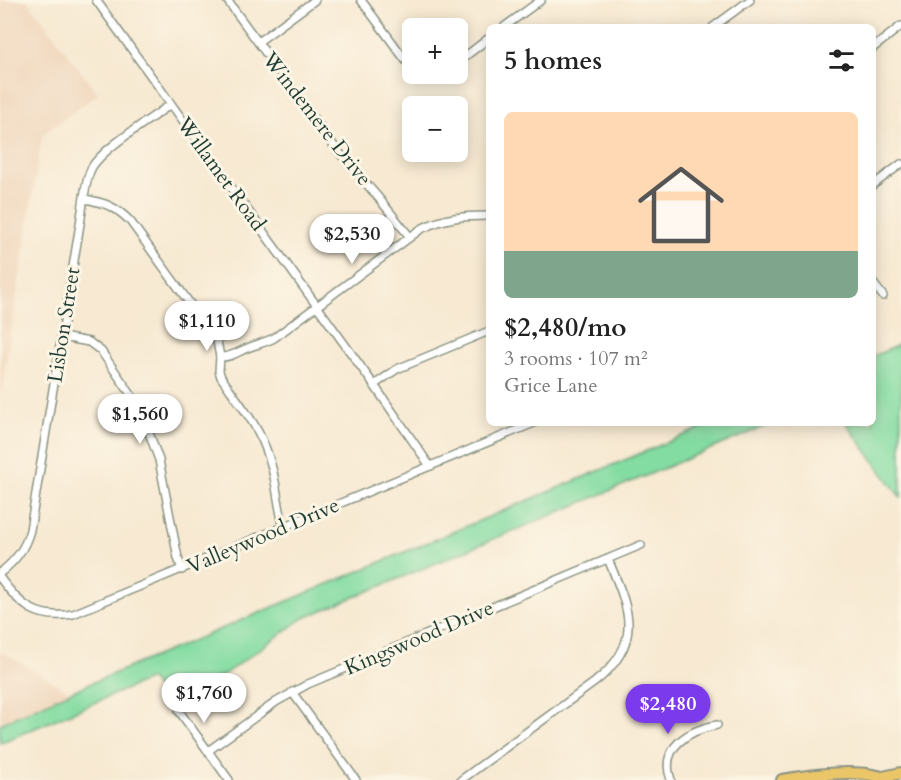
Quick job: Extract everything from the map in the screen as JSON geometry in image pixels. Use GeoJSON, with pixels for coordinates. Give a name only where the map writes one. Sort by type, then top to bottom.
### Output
{"type":"FeatureCollection","features":[{"type":"Feature","properties":{"kind":"main road"},"geometry":{"type":"LineString","coordinates":[[782,780],[829,773],[852,773],[885,779],[901,773]]}},
{"type":"Feature","properties":{"kind":"street","name":"Willamet Road"},"geometry":{"type":"LineString","coordinates":[[96,0],[430,466]]}},
{"type":"Feature","properties":{"kind":"street","name":"Windemere Drive"},"geometry":{"type":"LineString","coordinates":[[227,0],[337,150],[410,237]]}},
{"type":"Feature","properties":{"kind":"street"},"geometry":{"type":"LineString","coordinates":[[258,42],[315,0]]}},
{"type":"Feature","properties":{"kind":"street"},"geometry":{"type":"LineString","coordinates":[[361,0],[402,55]]}},
{"type":"Feature","properties":{"kind":"street"},"geometry":{"type":"LineString","coordinates":[[508,24],[541,0]]}},
{"type":"Feature","properties":{"kind":"street"},"geometry":{"type":"LineString","coordinates":[[717,24],[750,0]]}},
{"type":"Feature","properties":{"kind":"street"},"geometry":{"type":"LineString","coordinates":[[876,46],[901,26]]}},
{"type":"Feature","properties":{"kind":"street"},"geometry":{"type":"LineString","coordinates":[[468,54],[486,40]]}},
{"type":"Feature","properties":{"kind":"street","name":"Lisbon Street"},"geometry":{"type":"LineString","coordinates":[[0,573],[23,550],[30,530],[91,169],[101,155],[171,104]]}},
{"type":"Feature","properties":{"kind":"street"},"geometry":{"type":"LineString","coordinates":[[876,182],[901,164]]}},
{"type":"Feature","properties":{"kind":"street"},"geometry":{"type":"LineString","coordinates":[[85,199],[113,207],[130,221],[217,341],[221,377],[251,420],[270,460],[284,526]]}},
{"type":"Feature","properties":{"kind":"street"},"geometry":{"type":"LineString","coordinates":[[220,357],[230,357],[253,345],[274,338],[421,229],[442,219],[486,216]]}},
{"type":"Feature","properties":{"kind":"street"},"geometry":{"type":"LineString","coordinates":[[876,287],[883,296]]}},
{"type":"Feature","properties":{"kind":"street"},"geometry":{"type":"LineString","coordinates":[[374,385],[397,369],[486,333]]}},
{"type":"Feature","properties":{"kind":"street"},"geometry":{"type":"LineString","coordinates":[[62,337],[89,342],[101,351],[132,396],[144,419],[159,459],[182,570]]}},
{"type":"Feature","properties":{"kind":"street","name":"Valleywood Drive"},"geometry":{"type":"LineString","coordinates":[[0,578],[13,595],[32,610],[51,616],[64,616],[83,611],[527,426]]}},
{"type":"Feature","properties":{"kind":"street","name":"Kingswood Drive"},"geometry":{"type":"LineString","coordinates":[[208,751],[292,692],[641,546]]}},
{"type":"Feature","properties":{"kind":"street"},"geometry":{"type":"LineString","coordinates":[[461,780],[606,674],[620,657],[626,640],[628,615],[624,597],[608,559]]}},
{"type":"Feature","properties":{"kind":"street"},"geometry":{"type":"LineString","coordinates":[[292,692],[356,780]]}},
{"type":"Feature","properties":{"kind":"street"},"geometry":{"type":"LineString","coordinates":[[179,711],[229,780]]}},
{"type":"Feature","properties":{"kind":"street"},"geometry":{"type":"LineString","coordinates":[[671,780],[668,769],[674,748],[696,730],[717,724]]}},
{"type":"Feature","properties":{"kind":"shaded area"},"geometry":{"type":"Polygon","coordinates":[[[0,0],[27,0],[98,94],[42,135],[0,401],[0,0]]]}},
{"type":"Feature","properties":{"kind":"shaded area"},"geometry":{"type":"Polygon","coordinates":[[[0,651],[70,692],[0,724],[0,651]]]}},
{"type":"Feature","properties":{"kind":"green space"},"geometry":{"type":"Polygon","coordinates":[[[901,344],[901,498],[848,426],[876,426],[876,355],[901,344]]]}},
{"type":"Feature","properties":{"kind":"green space"},"geometry":{"type":"Polygon","coordinates":[[[706,426],[766,426],[304,618],[223,675],[171,708],[150,679],[0,743],[0,724],[70,692],[706,426]]]}}]}
